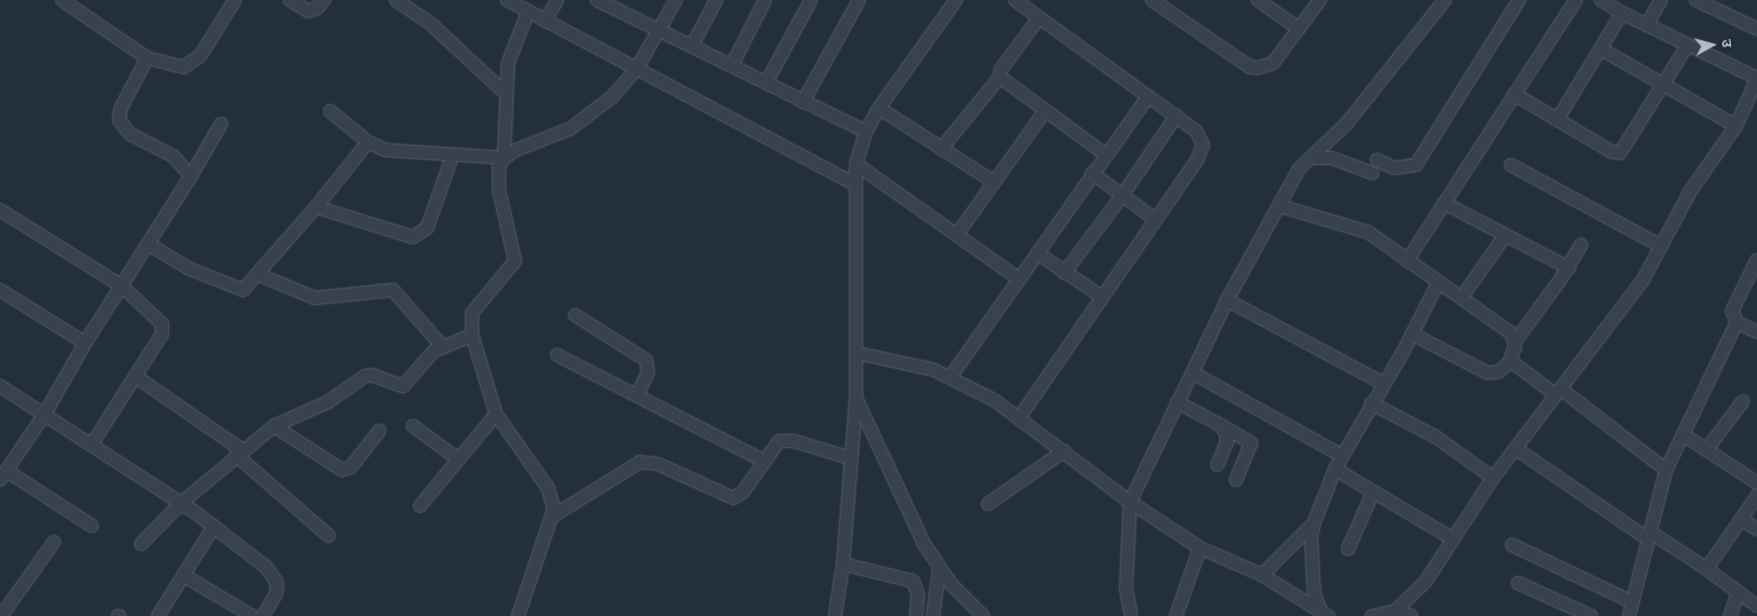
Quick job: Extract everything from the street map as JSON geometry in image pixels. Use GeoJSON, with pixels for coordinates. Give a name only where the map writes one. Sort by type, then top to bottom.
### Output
{"type":"FeatureCollection","features":[{"type":"Feature","properties":{"kind":"street"},"geometry":{"type":"LineString","coordinates":[[62,0],[147,58],[174,66],[194,63],[234,0]]}},
{"type":"Feature","properties":{"kind":"street"},"geometry":{"type":"LineString","coordinates":[[290,0],[308,10],[324,0]]}},
{"type":"Feature","properties":{"kind":"street"},"geometry":{"type":"LineString","coordinates":[[396,0],[431,24],[504,92]]}},
{"type":"Feature","properties":{"kind":"street"},"geometry":{"type":"LineString","coordinates":[[545,21],[558,0]]}},
{"type":"Feature","properties":{"kind":"street"},"geometry":{"type":"LineString","coordinates":[[597,0],[866,132]]}},
{"type":"Feature","properties":{"kind":"street"},"geometry":{"type":"LineString","coordinates":[[330,111],[368,142],[398,152],[504,158],[582,121],[612,97],[637,68],[660,32],[676,0]]}},
{"type":"Feature","properties":{"kind":"street"},"geometry":{"type":"LineString","coordinates":[[692,46],[716,0]]}},
{"type":"Feature","properties":{"kind":"street"},"geometry":{"type":"LineString","coordinates":[[732,65],[765,0]]}},
{"type":"Feature","properties":{"kind":"street"},"geometry":{"type":"LineString","coordinates":[[766,83],[812,0]]}},
{"type":"Feature","properties":{"kind":"street"},"geometry":{"type":"LineString","coordinates":[[803,102],[859,0]]}},
{"type":"Feature","properties":{"kind":"street"},"geometry":{"type":"LineString","coordinates":[[835,616],[844,564],[850,458],[856,398],[854,184],[856,164],[866,132],[879,108],[956,0]]}},
{"type":"Feature","properties":{"kind":"street"},"geometry":{"type":"LineString","coordinates":[[1015,0],[1196,131],[1203,146],[1197,160],[1100,296],[1019,418]]}},
{"type":"Feature","properties":{"kind":"street"},"geometry":{"type":"LineString","coordinates":[[1152,0],[1250,66],[1273,63],[1320,0]]}},
{"type":"Feature","properties":{"kind":"street"},"geometry":{"type":"LineString","coordinates":[[1258,0],[1299,29]]}},
{"type":"Feature","properties":{"kind":"street"},"geometry":{"type":"LineString","coordinates":[[1131,616],[1126,588],[1130,502],[1227,300],[1299,169],[1348,124],[1445,0]]}},
{"type":"Feature","properties":{"kind":"street"},"geometry":{"type":"LineString","coordinates":[[1377,160],[1394,168],[1416,165],[1519,0]]}},
{"type":"Feature","properties":{"kind":"street"},"geometry":{"type":"LineString","coordinates":[[1407,261],[1576,0]]}},
{"type":"Feature","properties":{"kind":"street"},"geometry":{"type":"LineString","coordinates":[[1395,612],[1426,581],[1493,478],[1644,278],[1691,190],[1736,126],[1757,78],[1622,14],[1602,0]]}},
{"type":"Feature","properties":{"kind":"street"},"geometry":{"type":"LineString","coordinates":[[1647,25],[1661,0]]}},
{"type":"Feature","properties":{"kind":"street"},"geometry":{"type":"LineString","coordinates":[[1696,0],[1714,4],[1757,29]]}},
{"type":"Feature","properties":{"kind":"street"},"geometry":{"type":"LineString","coordinates":[[512,1],[528,12],[854,184]]}},
{"type":"Feature","properties":{"kind":"street"},"geometry":{"type":"LineString","coordinates":[[518,616],[553,516],[553,498],[496,414],[472,335],[472,314],[514,261],[499,190],[499,166],[504,158],[504,92],[511,49],[528,12]]}},
{"type":"Feature","properties":{"kind":"street"},"geometry":{"type":"LineString","coordinates":[[1557,120],[1622,14]]}},
{"type":"Feature","properties":{"kind":"street"},"geometry":{"type":"LineString","coordinates":[[941,149],[1000,77],[1001,69],[1039,18]]}},
{"type":"Feature","properties":{"kind":"street"},"geometry":{"type":"LineString","coordinates":[[1514,94],[1612,152],[1620,152],[1664,87],[1688,44]]}},
{"type":"Feature","properties":{"kind":"street"},"geometry":{"type":"LineString","coordinates":[[1601,48],[1664,87],[1736,126]]}},
{"type":"Feature","properties":{"kind":"street"},"geometry":{"type":"LineString","coordinates":[[147,58],[122,108],[119,120],[130,134],[173,156],[185,166],[190,176]]}},
{"type":"Feature","properties":{"kind":"street"},"geometry":{"type":"LineString","coordinates":[[1000,77],[1106,154]]}},
{"type":"Feature","properties":{"kind":"street"},"geometry":{"type":"LineString","coordinates":[[951,376],[1148,96]]}},
{"type":"Feature","properties":{"kind":"street"},"geometry":{"type":"LineString","coordinates":[[879,108],[994,182]]}},
{"type":"Feature","properties":{"kind":"street"},"geometry":{"type":"LineString","coordinates":[[958,234],[1045,111]]}},
{"type":"Feature","properties":{"kind":"street"},"geometry":{"type":"LineString","coordinates":[[1064,272],[1122,196],[1176,116]]}},
{"type":"Feature","properties":{"kind":"street"},"geometry":{"type":"LineString","coordinates":[[92,526],[3,476],[44,415],[85,343],[123,287],[222,124]]}},
{"type":"Feature","properties":{"kind":"street"},"geometry":{"type":"LineString","coordinates":[[148,244],[190,269],[243,290],[316,208],[368,142]]}},
{"type":"Feature","properties":{"kind":"street"},"geometry":{"type":"LineString","coordinates":[[316,208],[413,237],[427,228],[453,154]]}},
{"type":"Feature","properties":{"kind":"street"},"geometry":{"type":"LineString","coordinates":[[1311,158],[1332,158],[1372,173]]}},
{"type":"Feature","properties":{"kind":"street"},"geometry":{"type":"LineString","coordinates":[[856,164],[958,234],[1019,279]]}},
{"type":"Feature","properties":{"kind":"street"},"geometry":{"type":"LineString","coordinates":[[1511,165],[1660,246]]}},
{"type":"Feature","properties":{"kind":"street"},"geometry":{"type":"LineString","coordinates":[[1092,174],[1156,220]]}},
{"type":"Feature","properties":{"kind":"street"},"geometry":{"type":"LineString","coordinates":[[1444,203],[1504,237],[1569,268]]}},
{"type":"Feature","properties":{"kind":"street"},"geometry":{"type":"LineString","coordinates":[[1280,206],[1368,232],[1438,283],[1462,297],[1516,340]]}},
{"type":"Feature","properties":{"kind":"street"},"geometry":{"type":"LineString","coordinates":[[0,210],[123,287],[162,324],[163,330],[92,444]]}},
{"type":"Feature","properties":{"kind":"street"},"geometry":{"type":"LineString","coordinates":[[161,226],[163,253]]}},
{"type":"Feature","properties":{"kind":"street"},"geometry":{"type":"LineString","coordinates":[[1462,297],[1504,237]]}},
{"type":"Feature","properties":{"kind":"street"},"geometry":{"type":"LineString","coordinates":[[1412,334],[1488,373],[1498,372],[1509,363],[1516,340],[1569,268],[1581,245]]}},
{"type":"Feature","properties":{"kind":"street"},"geometry":{"type":"LineString","coordinates":[[1037,253],[1100,296]]}},
{"type":"Feature","properties":{"kind":"street"},"geometry":{"type":"LineString","coordinates":[[1757,260],[1732,311],[1737,322],[1757,332]]}},
{"type":"Feature","properties":{"kind":"street"},"geometry":{"type":"LineString","coordinates":[[257,274],[301,294],[324,299],[393,290],[442,346]]}},
{"type":"Feature","properties":{"kind":"street"},"geometry":{"type":"LineString","coordinates":[[1324,613],[1314,593],[1311,536],[1314,523],[1335,469],[1412,334],[1438,283]]}},
{"type":"Feature","properties":{"kind":"street"},"geometry":{"type":"LineString","coordinates":[[0,290],[85,343]]}},
{"type":"Feature","properties":{"kind":"street"},"geometry":{"type":"LineString","coordinates":[[1227,300],[1384,384]]}},
{"type":"Feature","properties":{"kind":"street"},"geometry":{"type":"LineString","coordinates":[[575,315],[646,360],[648,372],[637,396]]}},
{"type":"Feature","properties":{"kind":"street"},"geometry":{"type":"LineString","coordinates":[[1629,616],[1666,470],[1737,322]]}},
{"type":"Feature","properties":{"kind":"street"},"geometry":{"type":"LineString","coordinates":[[141,544],[181,503],[239,453],[274,426],[328,402],[365,376],[372,375],[403,386],[426,358],[442,346],[472,335]]}},
{"type":"Feature","properties":{"kind":"street"},"geometry":{"type":"LineString","coordinates":[[857,354],[904,362],[951,376],[1019,418],[1130,502],[1200,548],[1262,575],[1324,613]]}},
{"type":"Feature","properties":{"kind":"street"},"geometry":{"type":"LineString","coordinates":[[558,355],[764,461]]}},
{"type":"Feature","properties":{"kind":"street"},"geometry":{"type":"LineString","coordinates":[[1509,363],[1516,365],[1559,392],[1666,470]]}},
{"type":"Feature","properties":{"kind":"street"},"geometry":{"type":"LineString","coordinates":[[1193,373],[1342,456]]}},
{"type":"Feature","properties":{"kind":"street"},"geometry":{"type":"LineString","coordinates":[[135,376],[239,453],[329,536]]}},
{"type":"Feature","properties":{"kind":"street"},"geometry":{"type":"LineString","coordinates":[[0,386],[181,503],[214,526],[274,576],[276,594],[263,616]]}},
{"type":"Feature","properties":{"kind":"street"},"geometry":{"type":"LineString","coordinates":[[856,398],[894,485],[939,570],[983,616]]}},
{"type":"Feature","properties":{"kind":"street"},"geometry":{"type":"LineString","coordinates":[[1706,450],[1743,401]]}},
{"type":"Feature","properties":{"kind":"street"},"geometry":{"type":"LineString","coordinates":[[1177,402],[1251,443],[1236,480]]}},
{"type":"Feature","properties":{"kind":"street"},"geometry":{"type":"LineString","coordinates":[[1371,403],[1436,437],[1493,478]]}},
{"type":"Feature","properties":{"kind":"street"},"geometry":{"type":"LineString","coordinates":[[420,506],[496,414]]}},
{"type":"Feature","properties":{"kind":"street"},"geometry":{"type":"LineString","coordinates":[[1217,465],[1227,442],[1220,425]]}},
{"type":"Feature","properties":{"kind":"street"},"geometry":{"type":"LineString","coordinates":[[274,426],[342,470],[351,466],[379,431]]}},
{"type":"Feature","properties":{"kind":"street"},"geometry":{"type":"LineString","coordinates":[[412,426],[458,459]]}},
{"type":"Feature","properties":{"kind":"street"},"geometry":{"type":"LineString","coordinates":[[1684,435],[1757,483]]}},
{"type":"Feature","properties":{"kind":"street"},"geometry":{"type":"LineString","coordinates":[[553,516],[640,462],[658,464],[733,498],[743,492],[779,441],[785,439],[850,458]]}},
{"type":"Feature","properties":{"kind":"street"},"geometry":{"type":"LineString","coordinates":[[1515,448],[1649,536],[1704,567],[1757,606]]}},
{"type":"Feature","properties":{"kind":"street"},"geometry":{"type":"LineString","coordinates":[[988,504],[1064,451]]}},
{"type":"Feature","properties":{"kind":"street"},"geometry":{"type":"LineString","coordinates":[[1335,469],[1453,539]]}},
{"type":"Feature","properties":{"kind":"street"},"geometry":{"type":"LineString","coordinates":[[1348,549],[1373,492]]}},
{"type":"Feature","properties":{"kind":"street"},"geometry":{"type":"LineString","coordinates":[[1704,567],[1710,564],[1757,496]]}},
{"type":"Feature","properties":{"kind":"street"},"geometry":{"type":"LineString","coordinates":[[1741,519],[1757,529]]}},
{"type":"Feature","properties":{"kind":"street"},"geometry":{"type":"LineString","coordinates":[[1262,575],[1314,523]]}},
{"type":"Feature","properties":{"kind":"street"},"geometry":{"type":"LineString","coordinates":[[158,616],[214,526]]}},
{"type":"Feature","properties":{"kind":"street"},"geometry":{"type":"LineString","coordinates":[[1,616],[54,542]]}},
{"type":"Feature","properties":{"kind":"street"},"geometry":{"type":"LineString","coordinates":[[1512,545],[1632,602]]}},
{"type":"Feature","properties":{"kind":"street"},"geometry":{"type":"LineString","coordinates":[[1176,616],[1200,548]]}},
{"type":"Feature","properties":{"kind":"street"},"geometry":{"type":"LineString","coordinates":[[844,564],[913,581],[918,594],[916,616]]}},
{"type":"Feature","properties":{"kind":"street"},"geometry":{"type":"LineString","coordinates":[[933,616],[939,570]]}},
{"type":"Feature","properties":{"kind":"street"},"geometry":{"type":"LineString","coordinates":[[183,575],[252,616]]}},
{"type":"Feature","properties":{"kind":"street"},"geometry":{"type":"LineString","coordinates":[[1518,584],[1591,616]]}},
{"type":"Feature","properties":{"kind":"street"},"geometry":{"type":"LineString","coordinates":[[1730,616],[1738,593]]}},
{"type":"Feature","properties":{"kind":"street"},"geometry":{"type":"LineString","coordinates":[[1372,616],[1395,612],[1411,616]]}}]}
